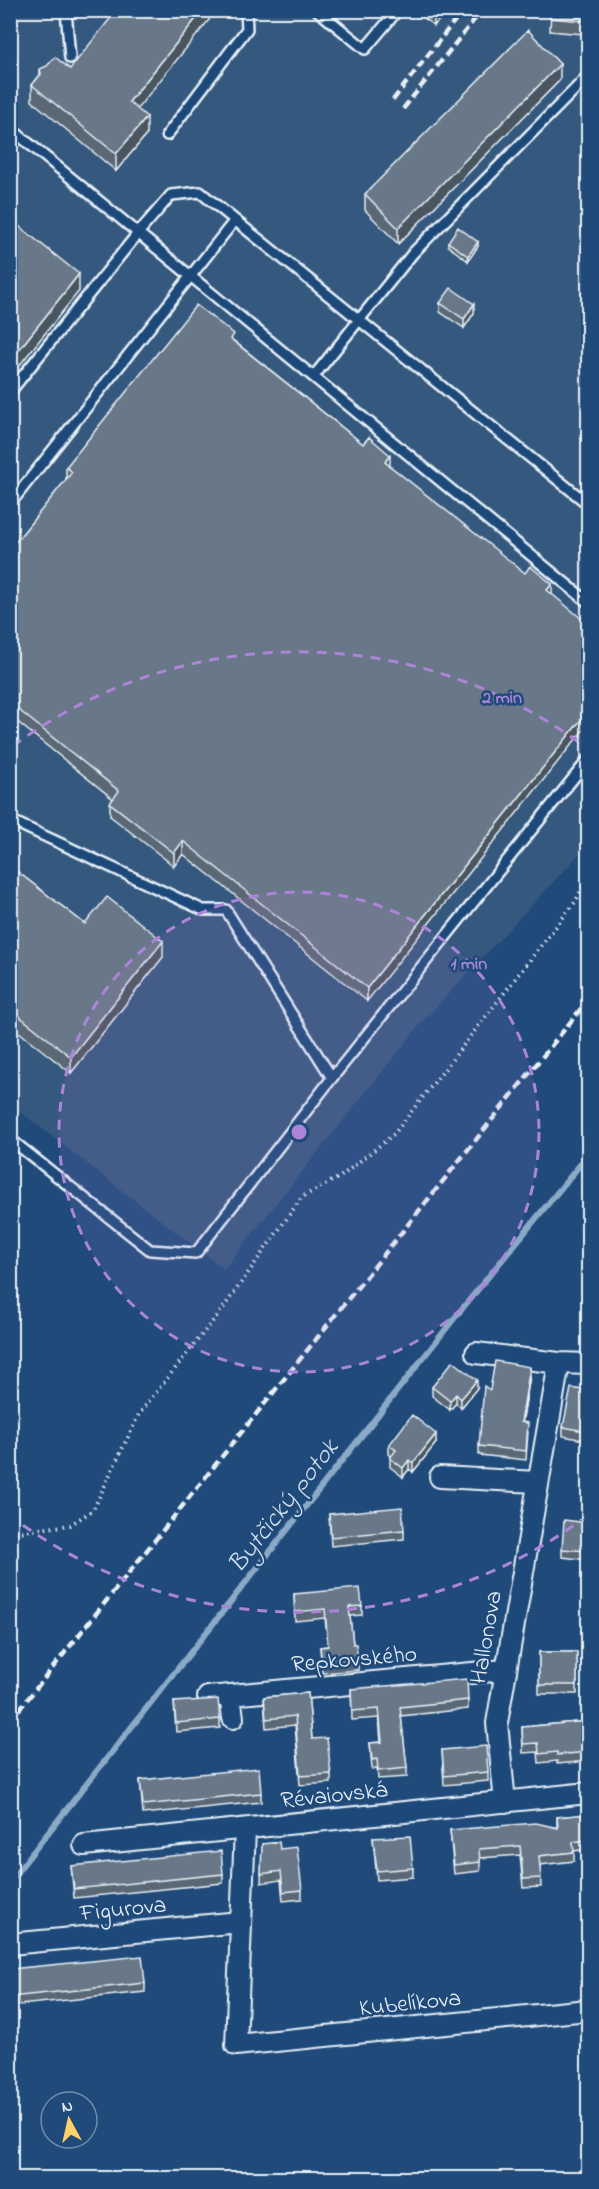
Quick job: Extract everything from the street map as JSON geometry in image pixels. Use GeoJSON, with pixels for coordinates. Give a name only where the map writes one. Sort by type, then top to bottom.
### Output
{"type":"FeatureCollection","features":[{"type":"Feature","properties":{"kind":"street"},"geometry":{"type":"LineString","coordinates":[[476,1353],[559,1363],[588,1364]]}},
{"type":"Feature","properties":{"kind":"street","name":"Hallonova"},"geometry":{"type":"LineString","coordinates":[[505,1802],[497,1723],[559,1363]]}},
{"type":"Feature","properties":{"kind":"street"},"geometry":{"type":"LineString","coordinates":[[440,1477],[538,1482]]}},
{"type":"Feature","properties":{"kind":"street","name":"Repkovského"},"geometry":{"type":"LineString","coordinates":[[208,1698],[505,1670]]}},
{"type":"Feature","properties":{"kind":"street"},"geometry":{"type":"LineString","coordinates":[[230,1695],[233,1718]]}},
{"type":"Feature","properties":{"kind":"street","name":"Révaiovská"},"geometry":{"type":"LineString","coordinates":[[84,1845],[588,1793]]}},
{"type":"Feature","properties":{"kind":"street"},"geometry":{"type":"LineString","coordinates":[[240,1922],[245,1829]]}},
{"type":"Feature","properties":{"kind":"street","name":"Figurova"},"geometry":{"type":"LineString","coordinates":[[10,1944],[240,1922]]}},
{"type":"Feature","properties":{"kind":"street","name":"Kubelíkova"},"geometry":{"type":"LineString","coordinates":[[240,1922],[236,2044],[588,2010]]}},
{"type":"Feature","properties":{"kind":"lane"},"geometry":{"type":"LineString","coordinates":[[66,10],[70,58]]}},
{"type":"Feature","properties":{"kind":"lane"},"geometry":{"type":"LineString","coordinates":[[167,135],[247,29],[246,10]]}},
{"type":"Feature","properties":{"kind":"lane"},"geometry":{"type":"LineString","coordinates":[[317,10],[365,49],[397,11]]}},
{"type":"Feature","properties":{"kind":"lane"},"geometry":{"type":"LineString","coordinates":[[314,376],[412,253],[588,76]]}},
{"type":"Feature","properties":{"kind":"lane"},"geometry":{"type":"LineString","coordinates":[[10,128],[588,602]]}},
{"type":"Feature","properties":{"kind":"lane"},"geometry":{"type":"LineString","coordinates":[[10,392],[171,195],[200,192],[588,504]]}},
{"type":"Feature","properties":{"kind":"lane"},"geometry":{"type":"LineString","coordinates":[[10,504],[235,220]]}},
{"type":"Feature","properties":{"kind":"lane"},"geometry":{"type":"LineString","coordinates":[[10,1139],[150,1250],[196,1253],[332,1078],[588,760]]}},
{"type":"Feature","properties":{"kind":"lane"},"geometry":{"type":"LineString","coordinates":[[10,820],[203,910],[226,910],[332,1078]]}},
{"type":"Feature","properties":{"kind":"path"},"geometry":{"type":"LineString","coordinates":[[10,1533],[70,1525],[93,1510],[139,1414],[224,1307],[302,1197],[340,1177],[394,1134],[576,901],[588,876]]}},
{"type":"Feature","properties":{"kind":"shaded area"},"geometry":{"type":"Polygon","coordinates":[[[10,11],[588,11],[588,845],[423,1021],[224,1269],[11,1105],[10,11]]]}},
{"type":"Feature","properties":{"kind":"building"},"geometry":{"type":"Polygon","coordinates":[[[117,10],[203,10],[129,102],[147,117],[116,154],[32,85],[41,74],[40,69],[47,66],[55,57],[70,69],[117,10]]]}},
{"type":"Feature","properties":{"kind":"building"},"geometry":{"type":"Polygon","coordinates":[[[551,10],[584,10],[583,21],[550,18],[551,10]]]}},
{"type":"Feature","properties":{"kind":"building"},"geometry":{"type":"Polygon","coordinates":[[[528,30],[560,64],[398,228],[365,194],[528,30]]]}},
{"type":"Feature","properties":{"kind":"building"},"geometry":{"type":"Polygon","coordinates":[[[10,214],[20,227],[79,274],[10,361],[10,214]]]}},
{"type":"Feature","properties":{"kind":"building"},"geometry":{"type":"Polygon","coordinates":[[[458,227],[478,242],[468,256],[448,242],[458,227]]]}},
{"type":"Feature","properties":{"kind":"building"},"geometry":{"type":"Polygon","coordinates":[[[451,288],[474,304],[464,319],[440,303],[451,288]]]}},
{"type":"Feature","properties":{"kind":"building"},"geometry":{"type":"Polygon","coordinates":[[[196,305],[234,334],[231,339],[363,444],[369,437],[390,455],[385,462],[525,573],[530,566],[552,584],[547,590],[588,624],[588,711],[367,988],[183,841],[174,853],[110,803],[119,791],[10,703],[10,549],[72,472],[66,467],[196,305]]]}},
{"type":"Feature","properties":{"kind":"building"},"geometry":{"type":"Polygon","coordinates":[[[10,866],[85,924],[107,897],[163,941],[71,1057],[10,1009],[10,866]]]}},
{"type":"Feature","properties":{"kind":"building"},"geometry":{"type":"Polygon","coordinates":[[[453,1361],[477,1380],[461,1399],[456,1394],[450,1401],[432,1387],[453,1361]]]}},
{"type":"Feature","properties":{"kind":"building"},"geometry":{"type":"Polygon","coordinates":[[[495,1361],[530,1367],[521,1422],[528,1423],[526,1451],[479,1446],[484,1386],[490,1390],[495,1361]]]}},
{"type":"Feature","properties":{"kind":"building"},"geometry":{"type":"Polygon","coordinates":[[[571,1388],[588,1391],[588,1429],[584,1428],[584,1431],[563,1427],[571,1388]]]}},
{"type":"Feature","properties":{"kind":"building"},"geometry":{"type":"Polygon","coordinates":[[[412,1415],[436,1434],[413,1463],[409,1460],[403,1468],[390,1458],[396,1450],[389,1445],[412,1415]]]}},
{"type":"Feature","properties":{"kind":"building"},"geometry":{"type":"Polygon","coordinates":[[[402,1507],[404,1530],[331,1537],[329,1514],[402,1507]]]}},
{"type":"Feature","properties":{"kind":"building"},"geometry":{"type":"Polygon","coordinates":[[[564,1520],[588,1523],[588,1551],[562,1549],[564,1520]]]}},
{"type":"Feature","properties":{"kind":"building"},"geometry":{"type":"Polygon","coordinates":[[[360,1588],[362,1606],[349,1607],[353,1644],[356,1644],[358,1661],[322,1664],[320,1647],[328,1646],[325,1609],[295,1612],[294,1594],[360,1588]]]}},
{"type":"Feature","properties":{"kind":"building"},"geometry":{"type":"Polygon","coordinates":[[[539,1652],[577,1652],[577,1685],[539,1685],[539,1652]]]}},
{"type":"Feature","properties":{"kind":"building"},"geometry":{"type":"Polygon","coordinates":[[[467,1679],[468,1700],[400,1707],[407,1768],[378,1771],[377,1759],[372,1760],[370,1743],[382,1742],[379,1709],[352,1711],[351,1689],[467,1679]]]}},
{"type":"Feature","properties":{"kind":"building"},"geometry":{"type":"Polygon","coordinates":[[[308,1693],[312,1739],[327,1738],[331,1774],[300,1776],[295,1716],[266,1719],[264,1697],[308,1693]]]}},
{"type":"Feature","properties":{"kind":"building"},"geometry":{"type":"Polygon","coordinates":[[[218,1699],[220,1719],[176,1723],[174,1702],[218,1699]]]}},
{"type":"Feature","properties":{"kind":"building"},"geometry":{"type":"Polygon","coordinates":[[[588,1721],[588,1752],[539,1754],[538,1743],[523,1744],[522,1727],[588,1721]]]}},
{"type":"Feature","properties":{"kind":"building"},"geometry":{"type":"Polygon","coordinates":[[[486,1746],[488,1772],[444,1776],[442,1750],[486,1746]]]}},
{"type":"Feature","properties":{"kind":"building"},"geometry":{"type":"Polygon","coordinates":[[[259,1768],[261,1793],[143,1805],[140,1780],[259,1768]]]}},
{"type":"Feature","properties":{"kind":"building"},"geometry":{"type":"Polygon","coordinates":[[[588,1814],[588,1840],[573,1842],[574,1852],[539,1856],[541,1878],[523,1879],[520,1846],[479,1849],[480,1862],[454,1865],[450,1830],[536,1823],[558,1828],[557,1817],[588,1814]]]}},
{"type":"Feature","properties":{"kind":"building"},"geometry":{"type":"Polygon","coordinates":[[[410,1836],[413,1868],[377,1871],[373,1838],[410,1836]]]}},
{"type":"Feature","properties":{"kind":"building"},"geometry":{"type":"Polygon","coordinates":[[[279,1842],[280,1849],[297,1847],[302,1890],[283,1892],[281,1871],[261,1874],[262,1844],[279,1842]]]}},
{"type":"Feature","properties":{"kind":"building"},"geometry":{"type":"Polygon","coordinates":[[[221,1851],[223,1874],[74,1889],[71,1866],[221,1851]]]}},
{"type":"Feature","properties":{"kind":"building"},"geometry":{"type":"Polygon","coordinates":[[[142,1956],[145,1983],[10,1997],[10,1969],[142,1956]]]}},
{"type":"Feature","properties":{"kind":"waterway","name":"Bytčický potok"},"geometry":{"type":"LineString","coordinates":[[10,1881],[457,1315],[588,1155]]}},
{"type":"Feature","properties":{"kind":"railway"},"geometry":{"type":"LineString","coordinates":[[393,100],[463,10]]}},
{"type":"Feature","properties":{"kind":"railway"},"geometry":{"type":"LineString","coordinates":[[403,109],[482,10]]}},
{"type":"Feature","properties":{"kind":"railway"},"geometry":{"type":"LineString","coordinates":[[10,1721],[588,1000]]}}]}
